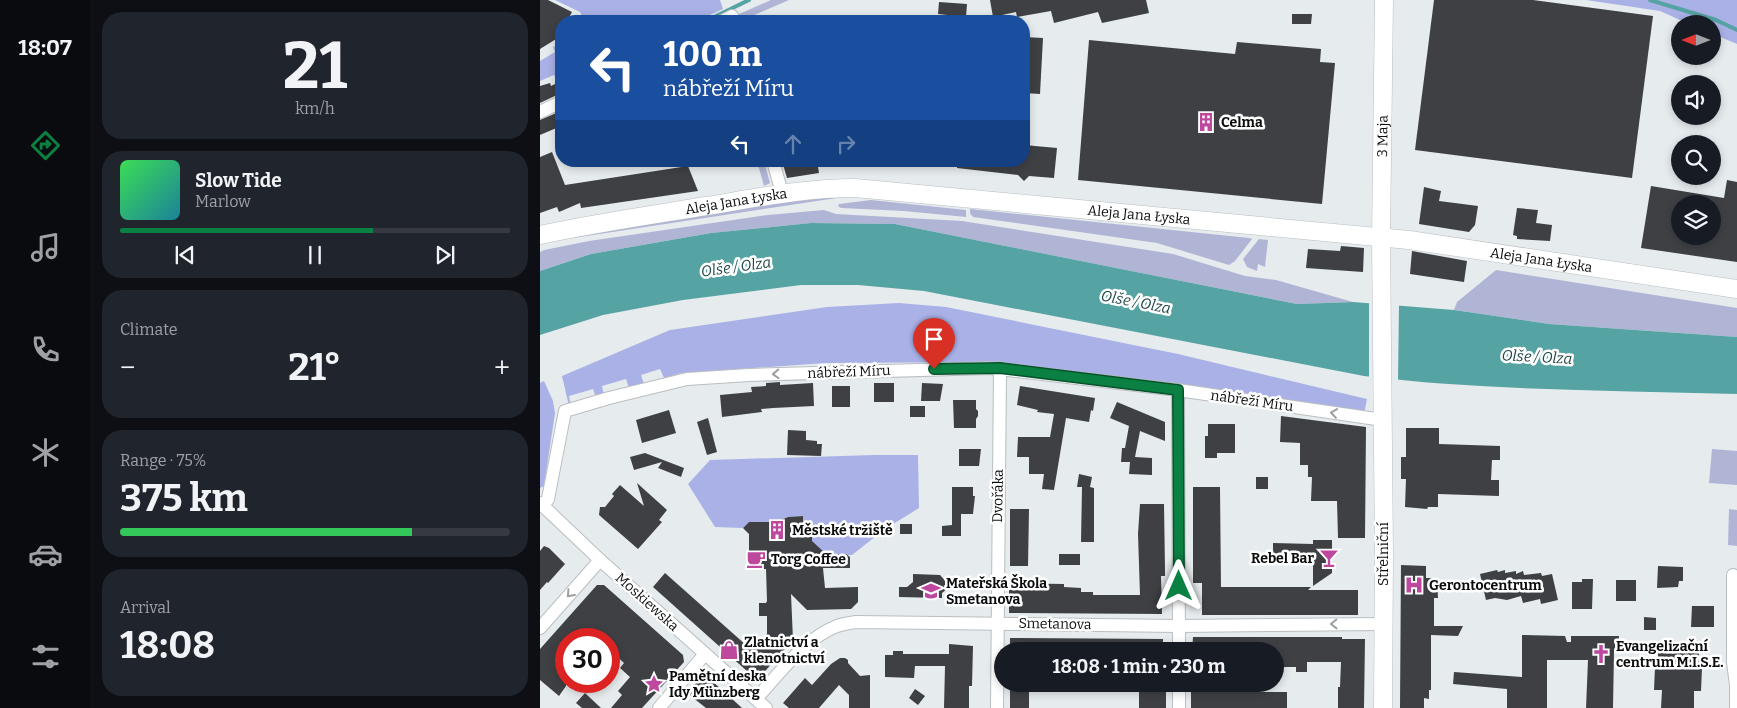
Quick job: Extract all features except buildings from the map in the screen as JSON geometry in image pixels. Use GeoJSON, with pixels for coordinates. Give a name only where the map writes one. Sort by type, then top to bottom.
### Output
{"type":"FeatureCollection","features":[{"type":"Feature","properties":{"kind":"street","name":"3 Maja"},"geometry":{"type":"LineString","coordinates":[[1382,400],[1382,271],[1380,238],[1384,0]]}},
{"type":"Feature","properties":{"kind":"street"},"geometry":{"type":"LineString","coordinates":[[540,112],[555,105]]}},
{"type":"Feature","properties":{"kind":"street"},"geometry":{"type":"LineString","coordinates":[[775,167],[782,193]]}},
{"type":"Feature","properties":{"kind":"street","name":"Aleja Jana Łyska"},"geometry":{"type":"LineString","coordinates":[[540,235],[580,226],[782,193],[825,188],[854,188],[1443,245],[1737,289]]}},
{"type":"Feature","properties":{"kind":"street","name":"nábřeží Míru"},"geometry":{"type":"LineString","coordinates":[[542,505],[548,499],[565,411],[687,379],[749,374],[1000,368],[1178,390],[1383,420]]}},
{"type":"Feature","properties":{"kind":"street","name":"Dvořáka"},"geometry":{"type":"LineString","coordinates":[[997,708],[1000,368]]}},
{"type":"Feature","properties":{"kind":"street"},"geometry":{"type":"LineString","coordinates":[[1178,390],[1179,642]]}},
{"type":"Feature","properties":{"kind":"street","name":"Střelniční"},"geometry":{"type":"LineString","coordinates":[[1382,400],[1383,708]]}},
{"type":"Feature","properties":{"kind":"street","name":"Moskiewska"},"geometry":{"type":"LineString","coordinates":[[542,505],[600,560],[766,708]]}},
{"type":"Feature","properties":{"kind":"street"},"geometry":{"type":"LineString","coordinates":[[540,628],[600,560]]}},
{"type":"Feature","properties":{"kind":"street"},"geometry":{"type":"LineString","coordinates":[[1733,575],[1733,662],[1736,708]]}},
{"type":"Feature","properties":{"kind":"street","name":"Smetanova"},"geometry":{"type":"LineString","coordinates":[[756,699],[808,644],[837,626],[856,622],[1179,626],[1383,624]]}},
{"type":"Feature","properties":{"kind":"street"},"geometry":{"type":"LineString","coordinates":[[659,708],[705,654]]}},
{"type":"Feature","properties":{"kind":"street"},"geometry":{"type":"LineString","coordinates":[[1179,692],[1179,708]]}},
{"type":"Feature","properties":{"kind":"shaded area"},"geometry":{"type":"Polygon","coordinates":[[[555,0],[720,0],[723,9],[710,15],[582,15],[580,12],[555,0]]]}},
{"type":"Feature","properties":{"kind":"shaded area"},"geometry":{"type":"Polygon","coordinates":[[[771,0],[789,0],[754,15],[737,15],[771,0]]]}},
{"type":"Feature","properties":{"kind":"shaded area"},"geometry":{"type":"Polygon","coordinates":[[[1586,0],[1737,0],[1737,44],[1721,37],[1721,15],[1671,16],[1660,11],[1586,0]]]}},
{"type":"Feature","properties":{"kind":"shaded area"},"geometry":{"type":"Polygon","coordinates":[[[555,52],[555,77],[554,75],[540,81],[540,61],[555,52]]]}},
{"type":"Feature","properties":{"kind":"shaded area"},"geometry":{"type":"Polygon","coordinates":[[[759,167],[766,167],[770,183],[764,186],[759,167]]]}},
{"type":"Feature","properties":{"kind":"shaded area"},"geometry":{"type":"Polygon","coordinates":[[[850,196],[553,241],[540,240],[804,198],[850,196]]]}},
{"type":"Feature","properties":{"kind":"shaded area"},"geometry":{"type":"Polygon","coordinates":[[[871,200],[966,210],[966,217],[904,211],[841,208],[838,206],[839,204],[871,200]]]}},
{"type":"Feature","properties":{"kind":"shaded area"},"geometry":{"type":"Polygon","coordinates":[[[970,209],[1252,239],[1235,261],[1229,265],[1157,243],[973,217],[970,209]]]}},
{"type":"Feature","properties":{"kind":"shaded area"},"geometry":{"type":"Polygon","coordinates":[[[824,210],[836,214],[962,221],[1173,254],[1245,276],[1276,280],[1353,302],[1297,304],[895,224],[811,223],[711,233],[591,254],[540,271],[540,252],[544,250],[589,241],[768,215],[824,210]]]}},
{"type":"Feature","properties":{"kind":"shaded area"},"geometry":{"type":"Polygon","coordinates":[[[1259,239],[1268,240],[1265,267],[1258,264],[1257,271],[1247,267],[1243,259],[1259,239]]]}},
{"type":"Feature","properties":{"kind":"shaded area"},"geometry":{"type":"Polygon","coordinates":[[[1496,270],[1737,308],[1737,337],[1549,324],[1454,310],[1457,302],[1496,270]]]}},
{"type":"Feature","properties":{"kind":"shaded area"},"geometry":{"type":"Polygon","coordinates":[[[899,303],[946,307],[1178,354],[1367,399],[1364,414],[1002,362],[826,363],[681,373],[664,378],[660,369],[641,375],[644,384],[629,388],[626,379],[602,386],[604,396],[596,398],[593,389],[569,396],[571,405],[569,406],[562,376],[670,330],[827,307],[899,303]]]}},
{"type":"Feature","properties":{"kind":"shaded area"},"geometry":{"type":"Polygon","coordinates":[[[544,381],[553,401],[555,413],[544,486],[540,488],[540,383],[544,381]]]}},
{"type":"Feature","properties":{"kind":"shaded area"},"geometry":{"type":"Polygon","coordinates":[[[1712,449],[1737,451],[1737,485],[1709,483],[1712,449]]]}},
{"type":"Feature","properties":{"kind":"shaded area"},"geometry":{"type":"Polygon","coordinates":[[[918,455],[919,508],[885,529],[852,555],[826,554],[812,542],[812,532],[803,524],[803,516],[788,517],[776,522],[749,522],[743,528],[715,527],[688,484],[710,460],[918,455]]]}},
{"type":"Feature","properties":{"kind":"shaded area"},"geometry":{"type":"Polygon","coordinates":[[[1729,509],[1737,510],[1737,546],[1728,545],[1729,509]]]}},
{"type":"Feature","properties":{"kind":"water","name":"Olše / Olza"},"geometry":{"type":"Polygon","coordinates":[[[811,223],[895,224],[1297,304],[1353,302],[1454,310],[1549,324],[1737,337],[1737,394],[1457,385],[1364,376],[924,291],[858,285],[801,285],[683,300],[603,315],[540,335],[540,271],[591,254],[711,233],[811,223]]]}},
{"type":"Feature","properties":{"kind":"pier"},"geometry":{"type":"Polygon","coordinates":[[[1369,300],[1399,303],[1398,383],[1369,380],[1369,300]]]}},
{"type":"Feature","properties":{"kind":"waterway"},"geometry":{"type":"LineString","coordinates":[[718,15],[749,0]]}},
{"type":"Feature","properties":{"kind":"waterway"},"geometry":{"type":"LineString","coordinates":[[1650,0],[1716,20],[1737,30]]}},
{"type":"Feature","properties":{"kind":"place","name":"Celma"},"geometry":{"type":"Point","coordinates":[1206,122]}},
{"type":"Feature","properties":{"kind":"place","name":"Městské tržiště"},"geometry":{"type":"Point","coordinates":[777,530]}},
{"type":"Feature","properties":{"kind":"place","name":"Rebel Bar"},"geometry":{"type":"Point","coordinates":[1329,558]}},
{"type":"Feature","properties":{"kind":"place","name":"Torg Coffee"},"geometry":{"type":"Point","coordinates":[756,559]}},
{"type":"Feature","properties":{"kind":"place","name":"Gerontocentrum"},"geometry":{"type":"Point","coordinates":[1414,585]}},
{"type":"Feature","properties":{"kind":"place","name":"Mateřská Škola Smetanova"},"geometry":{"type":"Point","coordinates":[931,591]}},
{"type":"Feature","properties":{"kind":"place","name":"Zlatnictví a klenotnictví"},"geometry":{"type":"Point","coordinates":[729,650]}},
{"type":"Feature","properties":{"kind":"place","name":"Evangelizační centrum M.I.S.E."},"geometry":{"type":"Point","coordinates":[1601,654]}},
{"type":"Feature","properties":{"kind":"place","name":"Pamětní deska Idy Münzberg"},"geometry":{"type":"Point","coordinates":[654,684]}},
{"type":"Feature","properties":{"kind":"route"},"geometry":{"type":"LineString","coordinates":[[934,369],[1000,368],[1178,390],[1179,586]]}}]}
